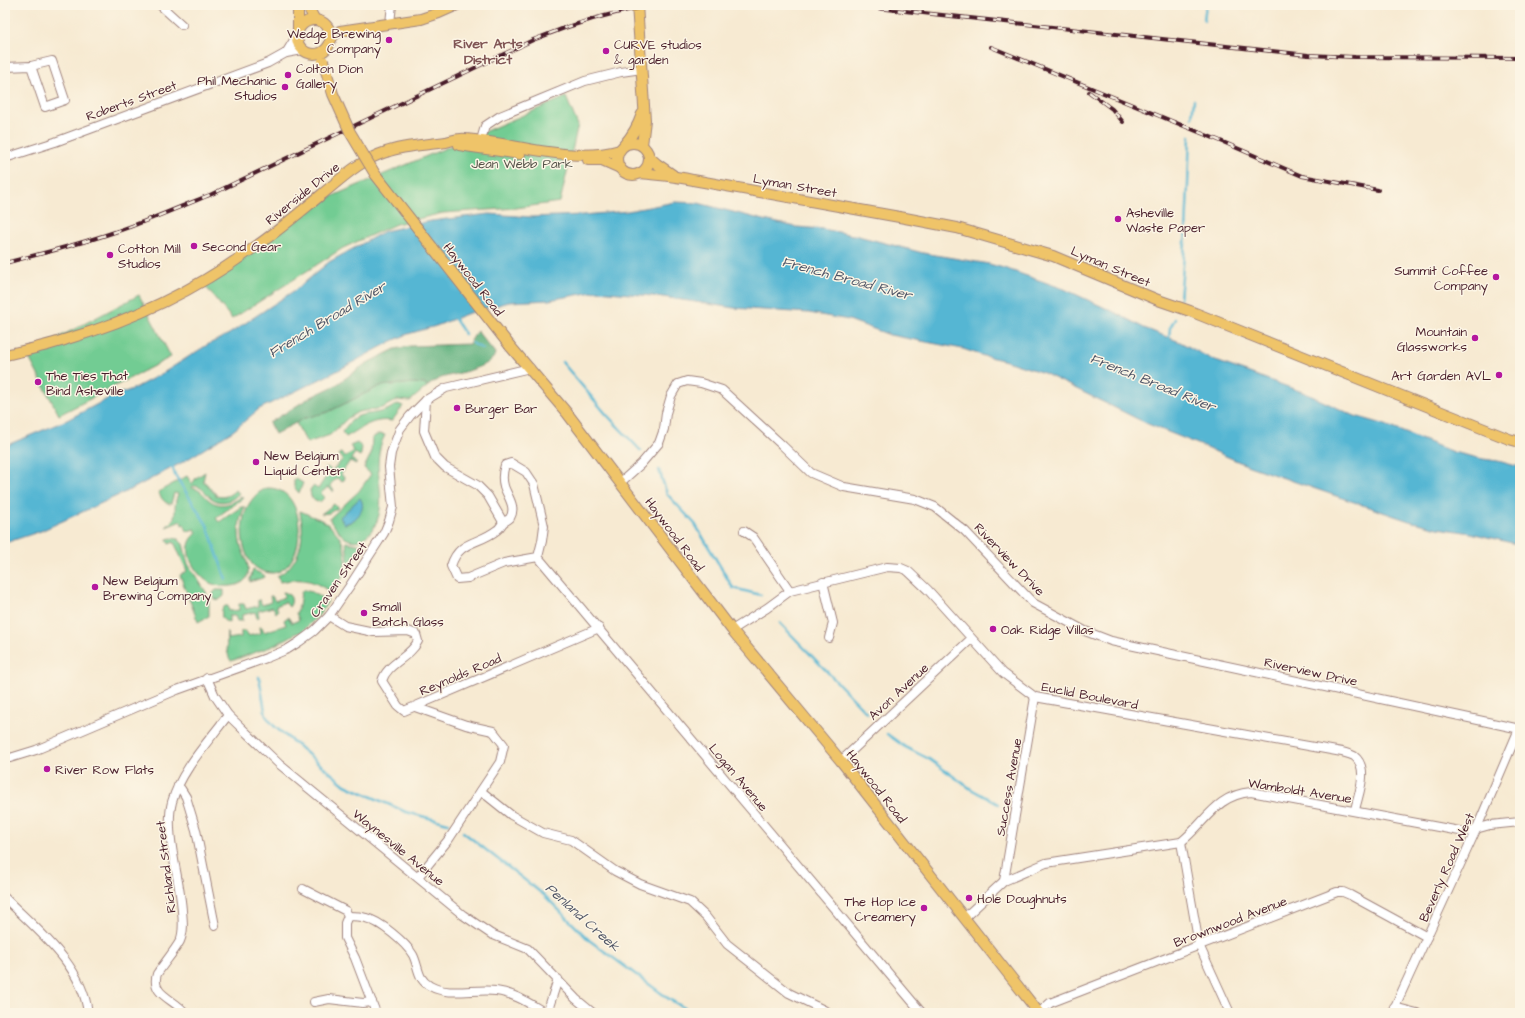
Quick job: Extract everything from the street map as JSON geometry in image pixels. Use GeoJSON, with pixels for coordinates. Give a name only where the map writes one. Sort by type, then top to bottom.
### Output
{"type":"FeatureCollection","features":[{"type":"Feature","properties":{"kind":"main road"},"geometry":{"type":"LineString","coordinates":[[298,5],[298,43],[303,50],[321,57],[330,40],[340,31],[421,19],[457,5]]}},
{"type":"Feature","properties":{"kind":"main road"},"geometry":{"type":"LineString","coordinates":[[307,5],[315,20]]}},
{"type":"Feature","properties":{"kind":"main road"},"geometry":{"type":"LineString","coordinates":[[637,5],[644,106],[642,145]]}},
{"type":"Feature","properties":{"kind":"main road"},"geometry":{"type":"LineString","coordinates":[[298,32],[305,22],[315,20],[340,31]]}},
{"type":"Feature","properties":{"kind":"main road"},"geometry":{"type":"LineString","coordinates":[[328,27],[330,40]]}},
{"type":"Feature","properties":{"kind":"main road","name":"Haywood Road"},"geometry":{"type":"LineString","coordinates":[[321,57],[333,94],[350,132],[375,174],[510,346],[530,368],[621,482],[732,630],[841,761],[1039,1013]]}},
{"type":"Feature","properties":{"kind":"main road"},"geometry":{"type":"LineString","coordinates":[[622,148],[632,142],[642,145],[649,157],[647,167],[640,173],[631,175],[620,168],[617,159],[622,148],[636,130],[644,106]]}},
{"type":"Feature","properties":{"kind":"main road","name":"Riverside Drive"},"geometry":{"type":"LineString","coordinates":[[5,355],[86,334],[155,306],[189,288],[253,249],[360,164],[386,151],[420,144],[446,142],[457,138],[559,152],[603,153],[622,148]]}},
{"type":"Feature","properties":{"kind":"main road","name":"Riverside Drive"},"geometry":{"type":"LineString","coordinates":[[446,142],[527,155],[563,159],[602,160],[620,168]]}},
{"type":"Feature","properties":{"kind":"main road","name":"Lyman Street"},"geometry":{"type":"LineString","coordinates":[[649,157],[673,175],[957,228],[1053,256],[1158,300],[1190,311],[1509,439],[1520,442]]}},
{"type":"Feature","properties":{"kind":"main road","name":"Lyman Street"},"geometry":{"type":"LineString","coordinates":[[640,173],[666,176],[673,175]]}},
{"type":"Feature","properties":{"kind":"street"},"geometry":{"type":"LineString","coordinates":[[160,5],[182,25]]}},
{"type":"Feature","properties":{"kind":"street"},"geometry":{"type":"LineString","coordinates":[[390,24],[392,5]]}},
{"type":"Feature","properties":{"kind":"street","name":"Roberts Street"},"geometry":{"type":"LineString","coordinates":[[286,53],[298,32]]}},
{"type":"Feature","properties":{"kind":"street","name":"Roberts Street"},"geometry":{"type":"LineString","coordinates":[[5,158],[55,142],[268,63],[286,53],[303,50]]}},
{"type":"Feature","properties":{"kind":"street"},"geometry":{"type":"LineString","coordinates":[[5,67],[31,66],[52,61],[65,100],[45,107],[31,66]]}},
{"type":"Feature","properties":{"kind":"street"},"geometry":{"type":"LineString","coordinates":[[480,140],[486,126],[500,116],[590,79],[642,69]]}},
{"type":"Feature","properties":{"kind":"street","name":"Craven Street"},"geometry":{"type":"LineString","coordinates":[[5,757],[10,758],[36,750],[130,709],[207,678],[288,649],[314,632],[329,616],[357,575],[389,522],[393,507],[389,467],[394,443],[400,429],[410,416],[426,400],[446,388],[530,368]]}},
{"type":"Feature","properties":{"kind":"street","name":"Riverview Drive"},"geometry":{"type":"LineString","coordinates":[[621,482],[641,464],[659,443],[664,429],[666,413],[671,396],[678,384],[687,381],[701,383],[722,390],[811,473],[844,487],[915,500],[935,507],[965,531],[1032,603],[1085,631],[1110,641],[1519,729]]}},
{"type":"Feature","properties":{"kind":"street"},"geometry":{"type":"LineString","coordinates":[[426,400],[424,431],[435,457],[445,467],[477,485],[488,496],[503,522]]}},
{"type":"Feature","properties":{"kind":"street"},"geometry":{"type":"LineString","coordinates":[[510,462],[526,472],[534,484],[544,526],[538,557],[504,563],[468,578],[457,579],[450,566],[458,551],[465,546],[480,541],[499,530],[503,522],[509,519],[513,512],[504,485],[503,471],[505,465],[510,462]]}},
{"type":"Feature","properties":{"kind":"street"},"geometry":{"type":"LineString","coordinates":[[744,531],[753,537],[790,591]]}},
{"type":"Feature","properties":{"kind":"street","name":"Logan Avenue"},"geometry":{"type":"LineString","coordinates":[[538,557],[922,1013]]}},
{"type":"Feature","properties":{"kind":"street","name":"Euclid Boulevard"},"geometry":{"type":"LineString","coordinates":[[732,630],[767,608],[790,591],[887,567],[901,568],[908,571],[928,590],[1003,673],[1035,697],[1353,756],[1362,769],[1355,810]]}},
{"type":"Feature","properties":{"kind":"street"},"geometry":{"type":"LineString","coordinates":[[823,582],[833,623],[829,638]]}},
{"type":"Feature","properties":{"kind":"street"},"geometry":{"type":"LineString","coordinates":[[329,616],[345,626],[374,632],[408,631],[416,634],[418,641],[415,648],[384,674],[382,681],[398,706],[404,711],[415,707]]}},
{"type":"Feature","properties":{"kind":"street","name":"Reynolds Road"},"geometry":{"type":"LineString","coordinates":[[415,707],[599,628]]}},
{"type":"Feature","properties":{"kind":"street","name":"Avon Avenue"},"geometry":{"type":"LineString","coordinates":[[841,761],[972,639]]}},
{"type":"Feature","properties":{"kind":"street","name":"Waynesville Avenue"},"geometry":{"type":"LineString","coordinates":[[207,678],[215,696],[228,715],[279,764],[463,915],[491,934],[528,949],[576,999],[593,1013]]}},
{"type":"Feature","properties":{"kind":"street","name":"Success Avenue"},"geometry":{"type":"LineString","coordinates":[[1004,881],[1035,697]]}},
{"type":"Feature","properties":{"kind":"street","name":"Reynolds Road"},"geometry":{"type":"LineString","coordinates":[[415,707],[466,725],[494,731],[504,744],[500,762],[449,839],[418,877]]}},
{"type":"Feature","properties":{"kind":"street","name":"Richland Street"},"geometry":{"type":"LineString","coordinates":[[185,1013],[174,1002],[160,992],[157,987],[156,979],[161,968],[180,941],[183,930],[182,898],[170,818],[172,803],[178,786],[186,772],[228,715]]}},
{"type":"Feature","properties":{"kind":"street","name":"Beverly Road West"},"geometry":{"type":"LineString","coordinates":[[1393,1010],[1476,830],[1519,729]]}},
{"type":"Feature","properties":{"kind":"street"},"geometry":{"type":"LineString","coordinates":[[178,786],[182,789],[186,797],[196,830],[215,926]]}},
{"type":"Feature","properties":{"kind":"street"},"geometry":{"type":"LineString","coordinates":[[481,791],[511,815],[543,833],[571,840],[615,871],[640,884],[690,902],[706,917],[727,944],[789,993],[828,1013]]}},
{"type":"Feature","properties":{"kind":"street","name":"Wamboldt Avenue"},"geometry":{"type":"LineString","coordinates":[[1181,842],[1222,801],[1240,793],[1251,792],[1355,810],[1465,832],[1490,825],[1520,822]]}},
{"type":"Feature","properties":{"kind":"street"},"geometry":{"type":"LineString","coordinates":[[964,918],[1004,881],[1046,863],[1181,842],[1199,945],[1230,1013]]}},
{"type":"Feature","properties":{"kind":"street"},"geometry":{"type":"LineString","coordinates":[[303,890],[346,911],[348,916],[345,923],[345,938],[355,958],[376,1013]]}},
{"type":"Feature","properties":{"kind":"street","name":"Brownwood Avenue"},"geometry":{"type":"LineString","coordinates":[[1039,1013],[1050,1003],[1337,892],[1343,892],[1350,895],[1427,937]]}},
{"type":"Feature","properties":{"kind":"street"},"geometry":{"type":"LineString","coordinates":[[5,898],[66,960],[80,984],[87,1000],[88,1013]]}},
{"type":"Feature","properties":{"kind":"street"},"geometry":{"type":"LineString","coordinates":[[348,916],[368,918],[398,937],[413,954],[420,978],[431,987],[446,991],[490,990],[505,992],[546,1013],[558,979]]}},
{"type":"Feature","properties":{"kind":"street"},"geometry":{"type":"LineString","coordinates":[[314,1002],[329,999],[363,1004],[372,1002]]}},
{"type":"Feature","properties":{"kind":"street"},"geometry":{"type":"LineString","coordinates":[[1393,1010],[1417,1013]]}},
{"type":"Feature","properties":{"kind":"green space","name":"Jean Webb Park"},"geometry":{"type":"Polygon","coordinates":[[[566,97],[578,125],[560,202],[516,208],[443,213],[396,224],[343,248],[232,319],[201,281],[316,203],[566,97]]]}},
{"type":"Feature","properties":{"kind":"green space"},"geometry":{"type":"Polygon","coordinates":[[[139,295],[171,357],[59,415],[27,354],[139,295]]]}},
{"type":"Feature","properties":{"kind":"green space"},"geometry":{"type":"Polygon","coordinates":[[[477,331],[495,353],[493,358],[488,363],[472,370],[441,378],[428,386],[414,383],[380,386],[328,412],[305,418],[275,434],[269,423],[309,398],[336,385],[365,364],[395,349],[410,346],[469,344],[477,331]]]}},
{"type":"Feature","properties":{"kind":"green space"},"geometry":{"type":"Polygon","coordinates":[[[414,383],[428,386],[410,401],[397,400],[382,408],[358,412],[348,418],[330,435],[307,443],[296,423],[309,416],[328,412],[380,386],[414,383]]]}},
{"type":"Feature","properties":{"kind":"green space"},"geometry":{"type":"Polygon","coordinates":[[[398,404],[403,406],[392,421],[385,420],[373,422],[346,437],[342,432],[356,417],[386,410],[398,404]]]}},
{"type":"Feature","properties":{"kind":"green space"},"geometry":{"type":"Polygon","coordinates":[[[379,434],[385,435],[381,446],[378,468],[381,500],[380,511],[375,526],[372,530],[364,538],[355,541],[344,537],[331,522],[330,518],[359,491],[371,474],[364,468],[371,454],[372,438],[379,434]],[[360,499],[340,517],[346,524],[354,520],[360,499]]]}},
{"type":"Feature","properties":{"kind":"green space"},"geometry":{"type":"Polygon","coordinates":[[[357,443],[362,447],[361,454],[360,456],[355,453],[351,459],[356,462],[356,464],[350,461],[341,474],[345,479],[342,482],[337,478],[330,485],[334,491],[328,487],[321,493],[324,498],[320,502],[311,497],[310,490],[313,486],[318,489],[327,475],[323,471],[327,467],[332,471],[343,459],[339,455],[340,453],[345,457],[354,451],[350,446],[357,443]]]}},
{"type":"Feature","properties":{"kind":"green space"},"geometry":{"type":"Polygon","coordinates":[[[205,472],[203,481],[216,494],[216,496],[226,496],[235,490],[239,493],[233,499],[222,502],[211,498],[201,488],[193,486],[192,488],[199,491],[212,502],[216,504],[229,504],[241,497],[243,498],[216,518],[219,522],[241,507],[245,507],[240,520],[239,533],[241,547],[247,563],[248,573],[247,578],[240,584],[222,586],[210,583],[204,579],[198,573],[190,560],[189,545],[197,533],[195,529],[187,531],[184,524],[182,525],[181,521],[166,527],[171,523],[175,516],[175,504],[178,494],[174,493],[171,504],[169,504],[165,502],[158,492],[187,476],[192,484],[196,478],[205,472]]]}},
{"type":"Feature","properties":{"kind":"green space"},"geometry":{"type":"Polygon","coordinates":[[[294,479],[303,483],[299,493],[294,487],[294,479]]]}},
{"type":"Feature","properties":{"kind":"green space"},"geometry":{"type":"Polygon","coordinates":[[[267,488],[281,491],[291,500],[297,513],[299,529],[298,545],[292,559],[284,569],[272,573],[262,571],[253,565],[247,556],[242,534],[243,523],[250,502],[267,488]]]}},
{"type":"Feature","properties":{"kind":"green space"},"geometry":{"type":"Polygon","coordinates":[[[334,504],[338,508],[329,513],[321,514],[334,504]]]}},
{"type":"Feature","properties":{"kind":"green space"},"geometry":{"type":"Polygon","coordinates":[[[300,511],[321,520],[332,528],[339,536],[343,545],[345,565],[343,575],[333,594],[308,581],[296,580],[280,582],[277,576],[284,572],[294,561],[300,548],[302,524],[300,511]]]}},
{"type":"Feature","properties":{"kind":"green space"},"geometry":{"type":"Polygon","coordinates":[[[167,539],[178,539],[183,544],[188,564],[206,592],[209,602],[209,616],[198,622],[180,575],[187,571],[174,542],[169,544],[167,539]]]}},
{"type":"Feature","properties":{"kind":"green space"},"geometry":{"type":"Polygon","coordinates":[[[346,542],[362,545],[353,559],[352,565],[349,569],[346,542]]]}},
{"type":"Feature","properties":{"kind":"green space"},"geometry":{"type":"Polygon","coordinates":[[[253,570],[264,575],[265,577],[250,582],[253,570]]]}},
{"type":"Feature","properties":{"kind":"green space"},"geometry":{"type":"Polygon","coordinates":[[[216,590],[224,590],[224,596],[219,600],[214,599],[213,593],[216,590]]]}},
{"type":"Feature","properties":{"kind":"green space"},"geometry":{"type":"Polygon","coordinates":[[[303,590],[312,592],[328,601],[319,615],[302,632],[297,633],[273,646],[231,661],[227,651],[227,632],[228,639],[241,637],[241,631],[246,631],[248,636],[261,633],[260,627],[262,627],[264,632],[286,625],[284,620],[288,617],[292,623],[299,620],[296,613],[303,590]]]}},
{"type":"Feature","properties":{"kind":"green space"},"geometry":{"type":"Polygon","coordinates":[[[283,592],[290,596],[291,605],[289,607],[285,602],[276,606],[278,611],[276,613],[273,607],[258,611],[259,617],[257,618],[255,612],[242,615],[242,621],[237,621],[235,616],[229,616],[229,622],[224,621],[222,618],[222,609],[225,606],[228,606],[229,611],[239,610],[239,604],[244,604],[246,609],[258,606],[258,600],[260,600],[262,605],[271,602],[270,596],[272,596],[275,601],[284,597],[283,592]]]}},
{"type":"Feature","properties":{"kind":"water","name":"French Broad River"},"geometry":{"type":"Polygon","coordinates":[[[675,202],[698,203],[796,227],[823,229],[858,236],[923,253],[989,264],[1007,269],[1064,289],[1114,312],[1144,328],[1180,342],[1213,360],[1305,393],[1355,416],[1383,424],[1453,452],[1520,467],[1520,545],[1471,533],[1438,528],[1409,521],[1249,466],[1148,424],[1044,373],[1003,360],[963,349],[890,335],[849,320],[809,313],[734,308],[663,297],[598,291],[549,300],[509,302],[469,313],[436,326],[408,334],[259,409],[233,431],[183,462],[132,489],[41,531],[5,543],[5,446],[67,420],[113,396],[133,389],[163,373],[207,345],[229,334],[298,288],[329,262],[385,231],[431,221],[489,214],[531,217],[584,215],[628,211],[675,202]]]}},
{"type":"Feature","properties":{"kind":"water"},"geometry":{"type":"Polygon","coordinates":[[[360,498],[362,502],[361,511],[356,518],[344,524],[340,517],[360,498]]]}},
{"type":"Feature","properties":{"kind":"waterway"},"geometry":{"type":"LineString","coordinates":[[1204,20],[1206,5]]}},
{"type":"Feature","properties":{"kind":"waterway"},"geometry":{"type":"LineString","coordinates":[[1192,117],[1194,100]]}},
{"type":"Feature","properties":{"kind":"waterway"},"geometry":{"type":"LineString","coordinates":[[1180,299],[1186,232],[1190,136]]}},
{"type":"Feature","properties":{"kind":"waterway"},"geometry":{"type":"LineString","coordinates":[[453,316],[465,334]]}},
{"type":"Feature","properties":{"kind":"waterway"},"geometry":{"type":"LineString","coordinates":[[1169,339],[1170,328],[1175,319]]}},
{"type":"Feature","properties":{"kind":"waterway"},"geometry":{"type":"LineString","coordinates":[[472,343],[483,349]]}},
{"type":"Feature","properties":{"kind":"waterway"},"geometry":{"type":"LineString","coordinates":[[562,362],[606,414],[641,451]]}},
{"type":"Feature","properties":{"kind":"waterway","name":"Penland Creek"},"geometry":{"type":"LineString","coordinates":[[172,465],[175,475],[207,525],[226,579]]}},
{"type":"Feature","properties":{"kind":"waterway"},"geometry":{"type":"LineString","coordinates":[[659,470],[667,494],[695,524],[733,588],[761,595]]}},
{"type":"Feature","properties":{"kind":"waterway"},"geometry":{"type":"LineString","coordinates":[[780,623],[867,713]]}},
{"type":"Feature","properties":{"kind":"waterway","name":"Penland Creek"},"geometry":{"type":"LineString","coordinates":[[259,677],[266,716],[274,726],[345,785],[406,812],[448,823]]}},
{"type":"Feature","properties":{"kind":"waterway"},"geometry":{"type":"LineString","coordinates":[[887,734],[905,747],[929,759],[971,789],[998,804]]}},
{"type":"Feature","properties":{"kind":"waterway","name":"Penland Creek"},"geometry":{"type":"LineString","coordinates":[[463,832],[544,895],[589,940],[669,999],[693,1013]]}},
{"type":"Feature","properties":{"kind":"railway"},"geometry":{"type":"LineString","coordinates":[[5,263],[101,237],[132,226],[212,194],[533,40],[592,19],[654,5]]}},
{"type":"Feature","properties":{"kind":"railway"},"geometry":{"type":"LineString","coordinates":[[850,5],[1308,55],[1355,57],[1520,58]]}},
{"type":"Feature","properties":{"kind":"railway"},"geometry":{"type":"LineString","coordinates":[[991,47],[1302,176],[1378,190]]}},
{"type":"Feature","properties":{"kind":"railway"},"geometry":{"type":"LineString","coordinates":[[1089,92],[1112,109],[1123,122]]}},
{"type":"Feature","properties":{"kind":"place","name":"Wedge Brewing Company"},"geometry":{"type":"Point","coordinates":[389,40]}},
{"type":"Feature","properties":{"kind":"place","name":"CURVE studios & garden"},"geometry":{"type":"Point","coordinates":[606,51]}},
{"type":"Feature","properties":{"kind":"place","name":"Colton Dion Gallery"},"geometry":{"type":"Point","coordinates":[288,75]}},
{"type":"Feature","properties":{"kind":"place","name":"Phil Mechanic Studios"},"geometry":{"type":"Point","coordinates":[285,87]}},
{"type":"Feature","properties":{"kind":"place","name":"Asheville Waste Paper"},"geometry":{"type":"Point","coordinates":[1118,219]}},
{"type":"Feature","properties":{"kind":"place","name":"Second Gear"},"geometry":{"type":"Point","coordinates":[194,246]}},
{"type":"Feature","properties":{"kind":"place","name":"Cotton Mill Studios"},"geometry":{"type":"Point","coordinates":[110,255]}},
{"type":"Feature","properties":{"kind":"place","name":"Summit Coffee Company"},"geometry":{"type":"Point","coordinates":[1496,277]}},
{"type":"Feature","properties":{"kind":"place","name":"Mountain Glassworks"},"geometry":{"type":"Point","coordinates":[1475,338]}},
{"type":"Feature","properties":{"kind":"place","name":"Art Garden AVL"},"geometry":{"type":"Point","coordinates":[1499,375]}},
{"type":"Feature","properties":{"kind":"place","name":"The Ties That Bind Asheville"},"geometry":{"type":"Point","coordinates":[38,382]}},
{"type":"Feature","properties":{"kind":"place","name":"Burger Bar"},"geometry":{"type":"Point","coordinates":[457,408]}},
{"type":"Feature","properties":{"kind":"place","name":"New Belgium Liquid Center"},"geometry":{"type":"Point","coordinates":[256,462]}},
{"type":"Feature","properties":{"kind":"place","name":"New Belgium Brewing Company"},"geometry":{"type":"Point","coordinates":[95,587]}},
{"type":"Feature","properties":{"kind":"place","name":"Small Batch Glass"},"geometry":{"type":"Point","coordinates":[364,613]}},
{"type":"Feature","properties":{"kind":"place","name":"Oak Ridge Villas"},"geometry":{"type":"Point","coordinates":[993,629]}},
{"type":"Feature","properties":{"kind":"place","name":"River Row Flats"},"geometry":{"type":"Point","coordinates":[47,769]}},
{"type":"Feature","properties":{"kind":"place","name":"Hole Doughnuts"},"geometry":{"type":"Point","coordinates":[969,898]}},
{"type":"Feature","properties":{"kind":"place","name":"The Hop Ice Creamery"},"geometry":{"type":"Point","coordinates":[924,908]}},
{"type":"Feature","properties":{"kind":"district","name":"River Arts District"},"geometry":{"type":"Point","coordinates":[488,52]}}]}
